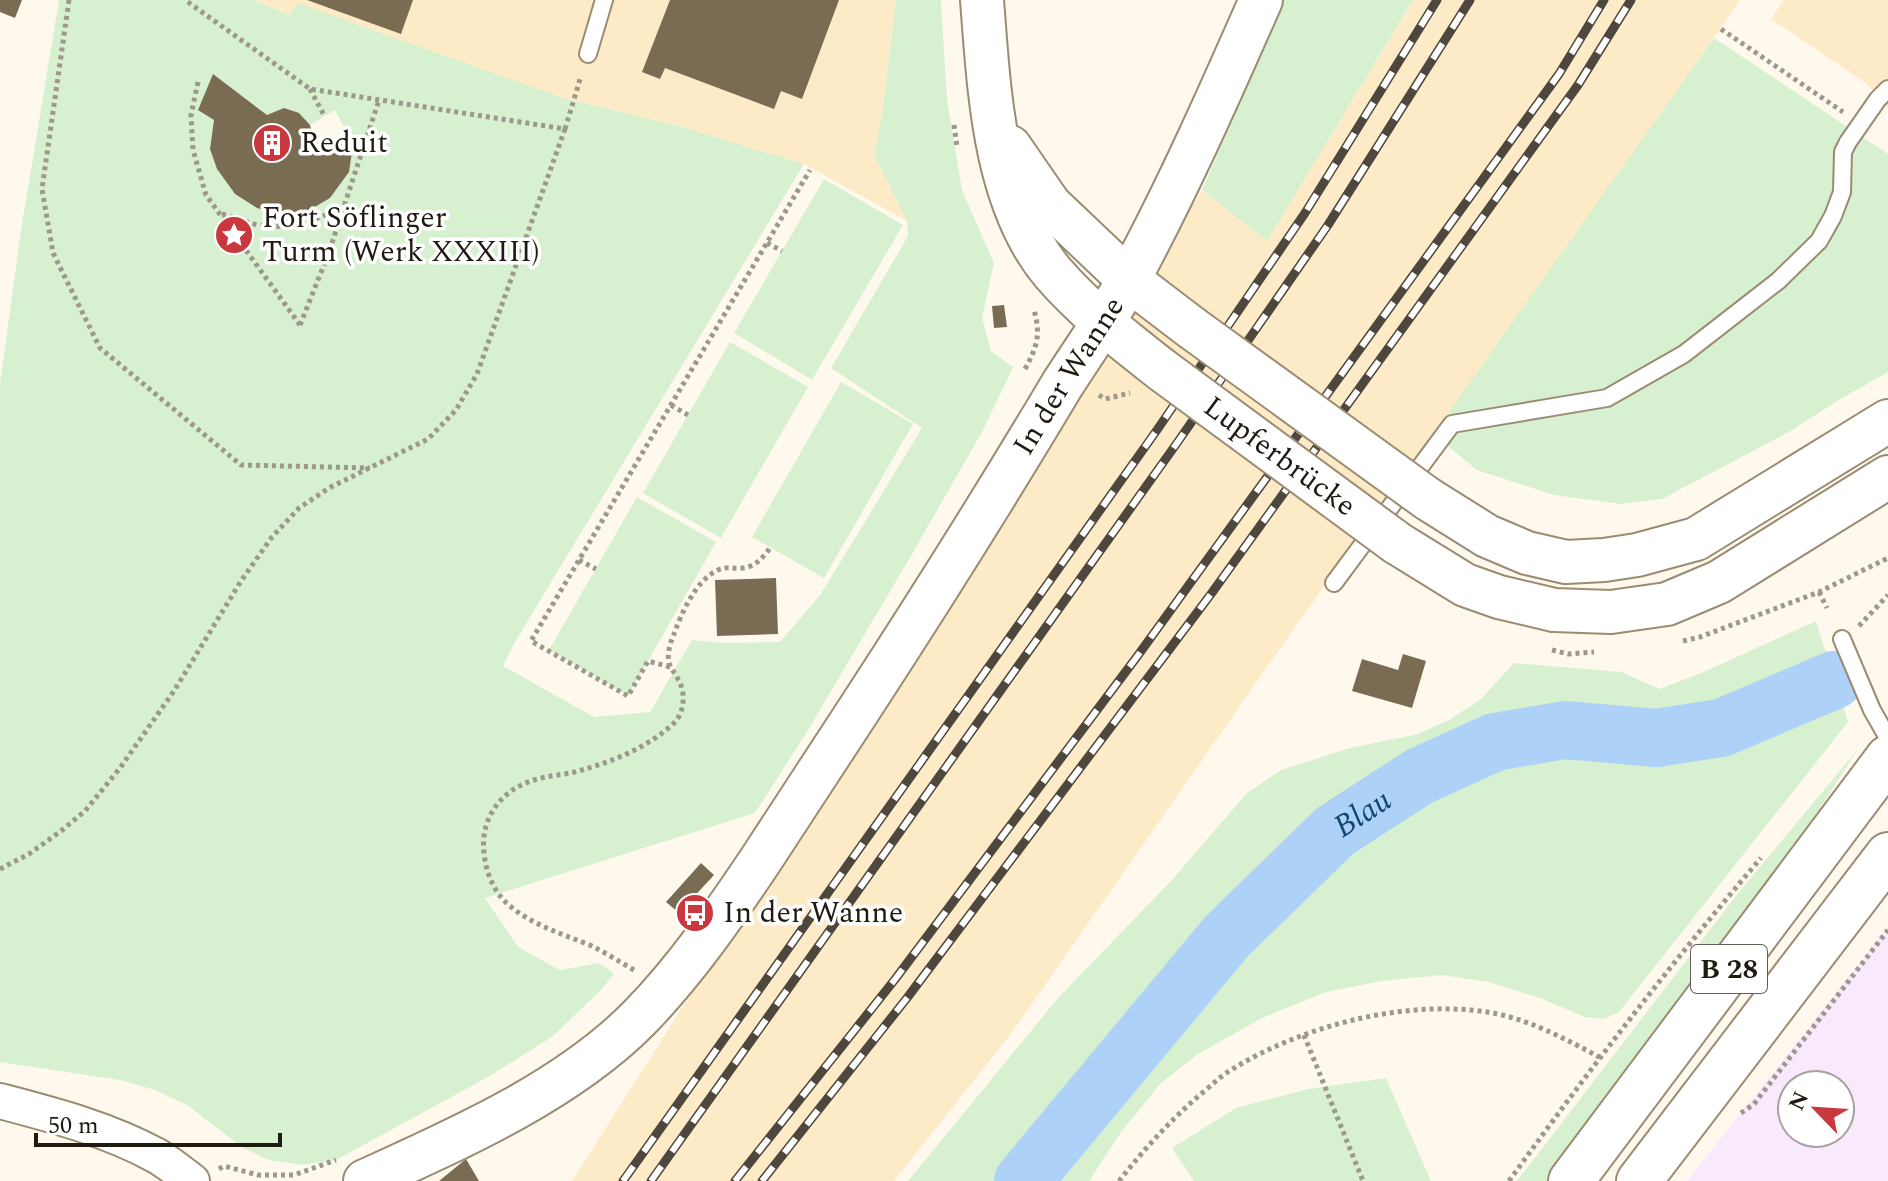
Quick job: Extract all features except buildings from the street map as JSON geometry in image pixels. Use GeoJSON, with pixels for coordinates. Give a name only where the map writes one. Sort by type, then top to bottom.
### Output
{"type":"FeatureCollection","features":[{"type":"Feature","properties":{"kind":"main road","name":"B 28"},"geometry":{"type":"LineString","coordinates":[[1571,1181],[1888,758]]}},
{"type":"Feature","properties":{"kind":"main road","name":"B 28"},"geometry":{"type":"LineString","coordinates":[[1639,1181],[1888,855]]}},
{"type":"Feature","properties":{"kind":"street","name":"Lupferbrücke"},"geometry":{"type":"LineString","coordinates":[[982,0],[990,93],[1010,195],[1021,221],[1053,272],[1102,322],[1162,370],[1397,543],[1465,585],[1554,610],[1611,612],[1667,604],[1719,582],[1888,477]]}},
{"type":"Feature","properties":{"kind":"street","name":"In der Wanne"},"geometry":{"type":"LineString","coordinates":[[357,1168],[498,1118],[551,1087],[637,1020],[675,979],[741,889],[823,765],[1129,280],[1173,195],[1261,0]]}},
{"type":"Feature","properties":{"kind":"street","name":"Lupferbrücke"},"geometry":{"type":"LineString","coordinates":[[995,125],[1050,205],[1129,280],[1428,499],[1487,536],[1527,553],[1566,562],[1604,560],[1637,555],[1696,539],[1888,421]]}},
{"type":"Feature","properties":{"kind":"street"},"geometry":{"type":"LineString","coordinates":[[0,1101],[118,1137],[159,1157],[192,1181]]}},
{"type":"Feature","properties":{"kind":"lane"},"geometry":{"type":"LineString","coordinates":[[588,54],[604,0]]}},
{"type":"Feature","properties":{"kind":"lane"},"geometry":{"type":"LineString","coordinates":[[1334,583],[1452,424],[1607,398],[1684,354],[1778,281],[1819,241],[1842,192],[1843,152],[1883,94]]}},
{"type":"Feature","properties":{"kind":"lane"},"geometry":{"type":"LineString","coordinates":[[1842,639],[1872,710],[1888,738]]}},
{"type":"Feature","properties":{"kind":"path"},"geometry":{"type":"LineString","coordinates":[[69,0],[42,189],[53,253],[100,348],[241,465],[371,468]]}},
{"type":"Feature","properties":{"kind":"path"},"geometry":{"type":"LineString","coordinates":[[185,0],[310,89],[325,117]]}},
{"type":"Feature","properties":{"kind":"path"},"geometry":{"type":"LineString","coordinates":[[1721,29],[1849,117]]}},
{"type":"Feature","properties":{"kind":"path"},"geometry":{"type":"LineString","coordinates":[[0,869],[29,854],[85,811],[120,768],[174,691],[241,581],[272,537],[299,508],[329,488],[428,439],[456,410],[477,374],[565,129],[588,54]]}},
{"type":"Feature","properties":{"kind":"path"},"geometry":{"type":"LineString","coordinates":[[198,82],[191,115],[193,150],[206,195],[300,325],[328,255],[379,100]]}},
{"type":"Feature","properties":{"kind":"path"},"geometry":{"type":"LineString","coordinates":[[310,89],[565,129]]}},
{"type":"Feature","properties":{"kind":"path"},"geometry":{"type":"LineString","coordinates":[[670,667],[648,661],[628,696],[531,641],[810,170]]}},
{"type":"Feature","properties":{"kind":"path"},"geometry":{"type":"LineString","coordinates":[[220,213],[263,226],[291,226],[344,207]]}},
{"type":"Feature","properties":{"kind":"path"},"geometry":{"type":"LineString","coordinates":[[767,243],[782,251]]}},
{"type":"Feature","properties":{"kind":"path"},"geometry":{"type":"LineString","coordinates":[[1020,377],[1036,349],[1038,324],[1032,301],[1053,272]]}},
{"type":"Feature","properties":{"kind":"path"},"geometry":{"type":"LineString","coordinates":[[671,405],[688,415]]}},
{"type":"Feature","properties":{"kind":"path"},"geometry":{"type":"LineString","coordinates":[[644,967],[638,973],[594,948],[530,921],[507,904],[494,887],[485,866],[484,831],[495,804],[519,786],[611,761],[640,747],[671,726],[679,717],[683,698],[682,687],[670,667],[668,653],[692,597],[705,579],[717,571],[753,565],[771,547]]}},
{"type":"Feature","properties":{"kind":"path"},"geometry":{"type":"LineString","coordinates":[[1827,608],[1819,592],[1888,558]]}},
{"type":"Feature","properties":{"kind":"path"},"geometry":{"type":"LineString","coordinates":[[579,560],[596,569]]}},
{"type":"Feature","properties":{"kind":"path"},"geometry":{"type":"LineString","coordinates":[[1842,639],[1888,595]]}},
{"type":"Feature","properties":{"kind":"path"},"geometry":{"type":"LineString","coordinates":[[1509,1181],[1599,1057],[1762,857]]}},
{"type":"Feature","properties":{"kind":"path"},"geometry":{"type":"LineString","coordinates":[[1119,1181],[1145,1148],[1186,1106],[1229,1071],[1282,1042],[1365,1017],[1409,1010],[1453,1008],[1496,1014],[1560,1036],[1599,1057]]}},
{"type":"Feature","properties":{"kind":"path"},"geometry":{"type":"LineString","coordinates":[[1304,1035],[1363,1181]]}},
{"type":"Feature","properties":{"kind":"path"},"geometry":{"type":"LineString","coordinates":[[224,1166],[258,1175],[294,1175],[357,1168]]}},
{"type":"Feature","properties":{"kind":"shaded area"},"geometry":{"type":"Polygon","coordinates":[[[254,0],[896,0],[874,155],[907,221],[804,164],[683,127],[563,98],[291,15],[254,0]]]}},
{"type":"Feature","properties":{"kind":"shaded area"},"geometry":{"type":"Polygon","coordinates":[[[1413,0],[1740,0],[1010,1035],[894,1181],[572,1181],[1202,190],[1267,240],[1413,0]]]}},
{"type":"Feature","properties":{"kind":"shaded area"},"geometry":{"type":"Polygon","coordinates":[[[1784,0],[1888,0],[1888,109],[1866,83],[1771,19],[1784,0]]]}},
{"type":"Feature","properties":{"kind":"shaded area"},"geometry":{"type":"Polygon","coordinates":[[[1888,927],[1888,1181],[1687,1181],[1888,927]]]}},
{"type":"Feature","properties":{"kind":"green space"},"geometry":{"type":"Polygon","coordinates":[[[59,0],[254,0],[290,15],[298,3],[563,98],[683,127],[804,164],[503,666],[594,717],[650,712],[692,640],[780,642],[821,594],[922,428],[831,368],[908,236],[907,221],[874,155],[896,0],[941,0],[947,99],[962,190],[994,263],[982,318],[991,351],[1013,367],[982,432],[908,561],[755,813],[485,898],[518,947],[560,970],[599,963],[614,974],[601,990],[552,1037],[488,1077],[336,1160],[303,1165],[269,1160],[243,1148],[187,1105],[155,1090],[120,1080],[0,1062],[0,384],[21,230],[59,0]],[[213,74],[199,110],[214,120],[210,149],[217,169],[235,194],[281,214],[308,211],[330,198],[349,172],[353,145],[335,110],[310,125],[299,113],[267,115],[213,74]]]}},
{"type":"Feature","properties":{"kind":"green space"},"geometry":{"type":"Polygon","coordinates":[[[1284,0],[1413,0],[1267,241],[1202,190],[1284,0]]]}},
{"type":"Feature","properties":{"kind":"green space"},"geometry":{"type":"Polygon","coordinates":[[[1714,38],[1888,154],[1888,372],[1789,432],[1662,499],[1621,504],[1554,495],[1477,470],[1433,434],[1714,38]]]}},
{"type":"Feature","properties":{"kind":"green space"},"geometry":{"type":"Polygon","coordinates":[[[824,179],[903,225],[812,380],[734,333],[824,179]]]}},
{"type":"Feature","properties":{"kind":"green space"},"geometry":{"type":"Polygon","coordinates":[[[730,342],[808,387],[721,538],[643,493],[730,342]]]}},
{"type":"Feature","properties":{"kind":"green space"},"geometry":{"type":"Polygon","coordinates":[[[841,382],[913,424],[824,578],[752,537],[841,382]]]}},
{"type":"Feature","properties":{"kind":"green space"},"geometry":{"type":"Polygon","coordinates":[[[637,497],[716,542],[628,696],[549,650],[637,497]]]}},
{"type":"Feature","properties":{"kind":"green space"},"geometry":{"type":"Polygon","coordinates":[[[1816,621],[1848,722],[1619,1012],[1604,1019],[1585,1017],[1540,998],[1488,982],[1442,975],[1382,981],[1326,992],[1262,1018],[1198,1054],[1161,1083],[1121,1132],[1089,1181],[908,1181],[1058,998],[1172,880],[1247,793],[1281,770],[1350,748],[1418,734],[1449,720],[1481,699],[1514,663],[1621,672],[1660,689],[1816,621]]]}},
{"type":"Feature","properties":{"kind":"green space"},"geometry":{"type":"Polygon","coordinates":[[[1858,749],[1776,877],[1550,1181],[1517,1181],[1739,892],[1858,749]]]}},
{"type":"Feature","properties":{"kind":"green space"},"geometry":{"type":"Polygon","coordinates":[[[1386,1078],[1431,1181],[1194,1181],[1172,1148],[1236,1108],[1308,1089],[1386,1078]]]}},
{"type":"Feature","properties":{"kind":"waterway","name":"Blau"},"geometry":{"type":"LineString","coordinates":[[1023,1181],[1227,936],[1335,831],[1420,776],[1495,742],[1565,730],[1656,738],[1721,728],[1834,680]]}},
{"type":"Feature","properties":{"kind":"railway"},"geometry":{"type":"LineString","coordinates":[[623,1181],[1157,430],[1305,213],[1437,0]]}},
{"type":"Feature","properties":{"kind":"railway"},"geometry":{"type":"LineString","coordinates":[[651,1181],[1177,443],[1328,225],[1470,0]]}},
{"type":"Feature","properties":{"kind":"railway"},"geometry":{"type":"LineString","coordinates":[[735,1181],[896,978],[1136,658],[1559,74],[1604,0]]}},
{"type":"Feature","properties":{"kind":"railway"},"geometry":{"type":"LineString","coordinates":[[762,1181],[907,998],[1211,594],[1578,85],[1631,0]]}},
{"type":"Feature","properties":{"kind":"place","name":"Reduit"},"geometry":{"type":"Point","coordinates":[272,143]}},
{"type":"Feature","properties":{"kind":"place","name":"Fort Söflinger Turm (Werk XXXIII)"},"geometry":{"type":"Point","coordinates":[234,235]}},
{"type":"Feature","properties":{"kind":"place","name":"In der Wanne"},"geometry":{"type":"Point","coordinates":[695,913]}}]}
